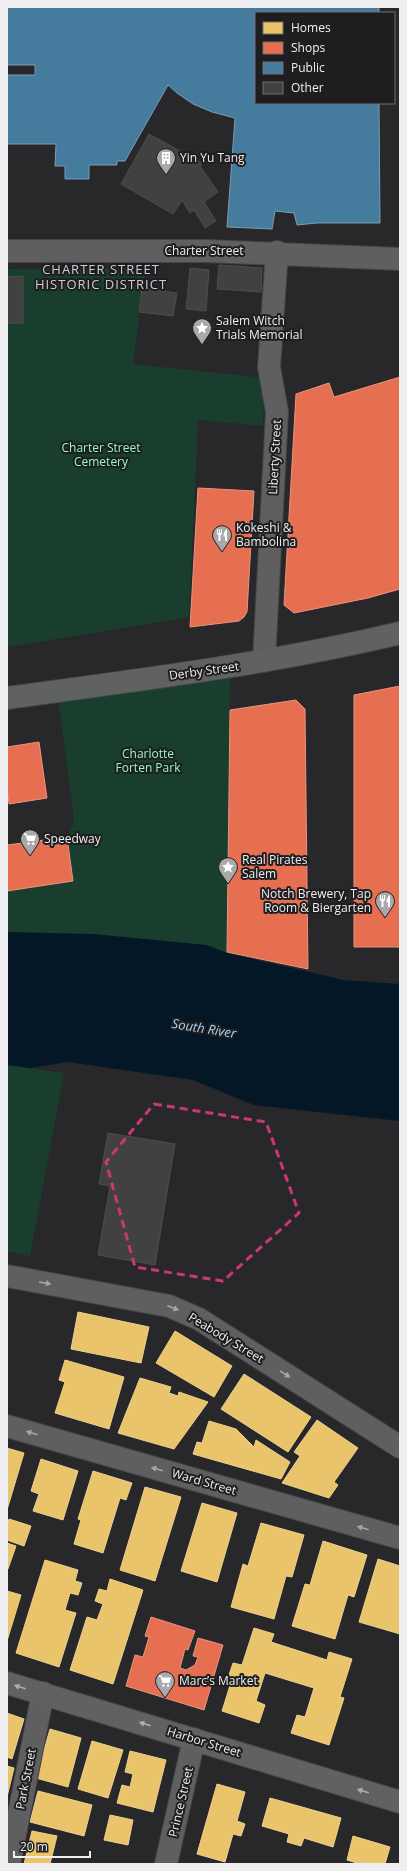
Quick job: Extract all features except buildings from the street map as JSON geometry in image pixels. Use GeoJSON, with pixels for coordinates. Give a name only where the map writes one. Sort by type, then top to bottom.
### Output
{"type":"FeatureCollection","features":[{"type":"Feature","properties":{"kind":"street","name":"Charter Street"},"geometry":{"type":"LineString","coordinates":[[7,251],[277,252],[399,255]]}},
{"type":"Feature","properties":{"kind":"street","name":"Liberty Street"},"geometry":{"type":"LineString","coordinates":[[264,661],[277,412],[269,367],[277,252]]}},
{"type":"Feature","properties":{"kind":"street","name":"Derby Street"},"geometry":{"type":"LineString","coordinates":[[7,698],[195,673],[317,652],[400,633]]}},
{"type":"Feature","properties":{"kind":"street","name":"Peabody Street"},"geometry":{"type":"LineString","coordinates":[[7,1276],[169,1306],[199,1319],[400,1447]]}},
{"type":"Feature","properties":{"kind":"street","name":"Ward Street"},"geometry":{"type":"LineString","coordinates":[[7,1426],[400,1538]]}},
{"type":"Feature","properties":{"kind":"street","name":"Harbor Street"},"geometry":{"type":"LineString","coordinates":[[7,1682],[400,1802]]}},
{"type":"Feature","properties":{"kind":"street","name":"Park Street"},"geometry":{"type":"LineString","coordinates":[[9,1864],[43,1694]]}},
{"type":"Feature","properties":{"kind":"street","name":"Prince Street"},"geometry":{"type":"LineString","coordinates":[[166,1864],[194,1739]]}},
{"type":"Feature","properties":{"kind":"highlighted area"},"geometry":{"type":"Polygon","coordinates":[[[154,1104],[266,1122],[299,1213],[223,1281],[135,1267],[106,1162],[154,1104]]]}},
{"type":"Feature","properties":{"kind":"green space","name":"Charter Street Cemetery"},"geometry":{"type":"Polygon","coordinates":[[[145,268],[133,364],[265,378],[263,426],[198,420],[189,617],[7,647],[7,269],[145,268]]]}},
{"type":"Feature","properties":{"kind":"green space","name":"Charlotte Forten Park"},"geometry":{"type":"Polygon","coordinates":[[[230,667],[227,953],[344,980],[400,984],[7,1019],[7,891],[73,881],[67,837],[69,836],[74,818],[57,691],[230,667]]]}},
{"type":"Feature","properties":{"kind":"green space"},"geometry":{"type":"Polygon","coordinates":[[[7,1065],[64,1073],[30,1256],[7,1251],[7,1065]]]}},
{"type":"Feature","properties":{"kind":"water","name":"South River"},"geometry":{"type":"Polygon","coordinates":[[[7,932],[93,934],[207,945],[227,953],[344,980],[400,984],[400,1121],[254,1105],[193,1080],[68,1062],[30,1068],[7,1065],[7,932]]]}},
{"type":"Feature","properties":{"kind":"place","name":"Yin Yu Tang"},"geometry":{"type":"Point","coordinates":[166,175]}},
{"type":"Feature","properties":{"kind":"place","name":"Salem Witch Trials Memorial"},"geometry":{"type":"Point","coordinates":[202,345]}},
{"type":"Feature","properties":{"kind":"place","name":"Kokeshi & Bambolina"},"geometry":{"type":"Point","coordinates":[222,552]}},
{"type":"Feature","properties":{"kind":"place","name":"Speedway"},"geometry":{"type":"Point","coordinates":[30,856]}},
{"type":"Feature","properties":{"kind":"place","name":"Real Pirates Salem"},"geometry":{"type":"Point","coordinates":[228,884]}},
{"type":"Feature","properties":{"kind":"place","name":"Notch Brewery, Tap Room & Biergarten"},"geometry":{"type":"Point","coordinates":[385,918]}},
{"type":"Feature","properties":{"kind":"place","name":"Marc’s Market"},"geometry":{"type":"Point","coordinates":[165,1698]}},
{"type":"Feature","properties":{"kind":"district","name":"CHARTER STREET HISTORIC DISTRICT"},"geometry":{"type":"Point","coordinates":[101,276]}}]}
